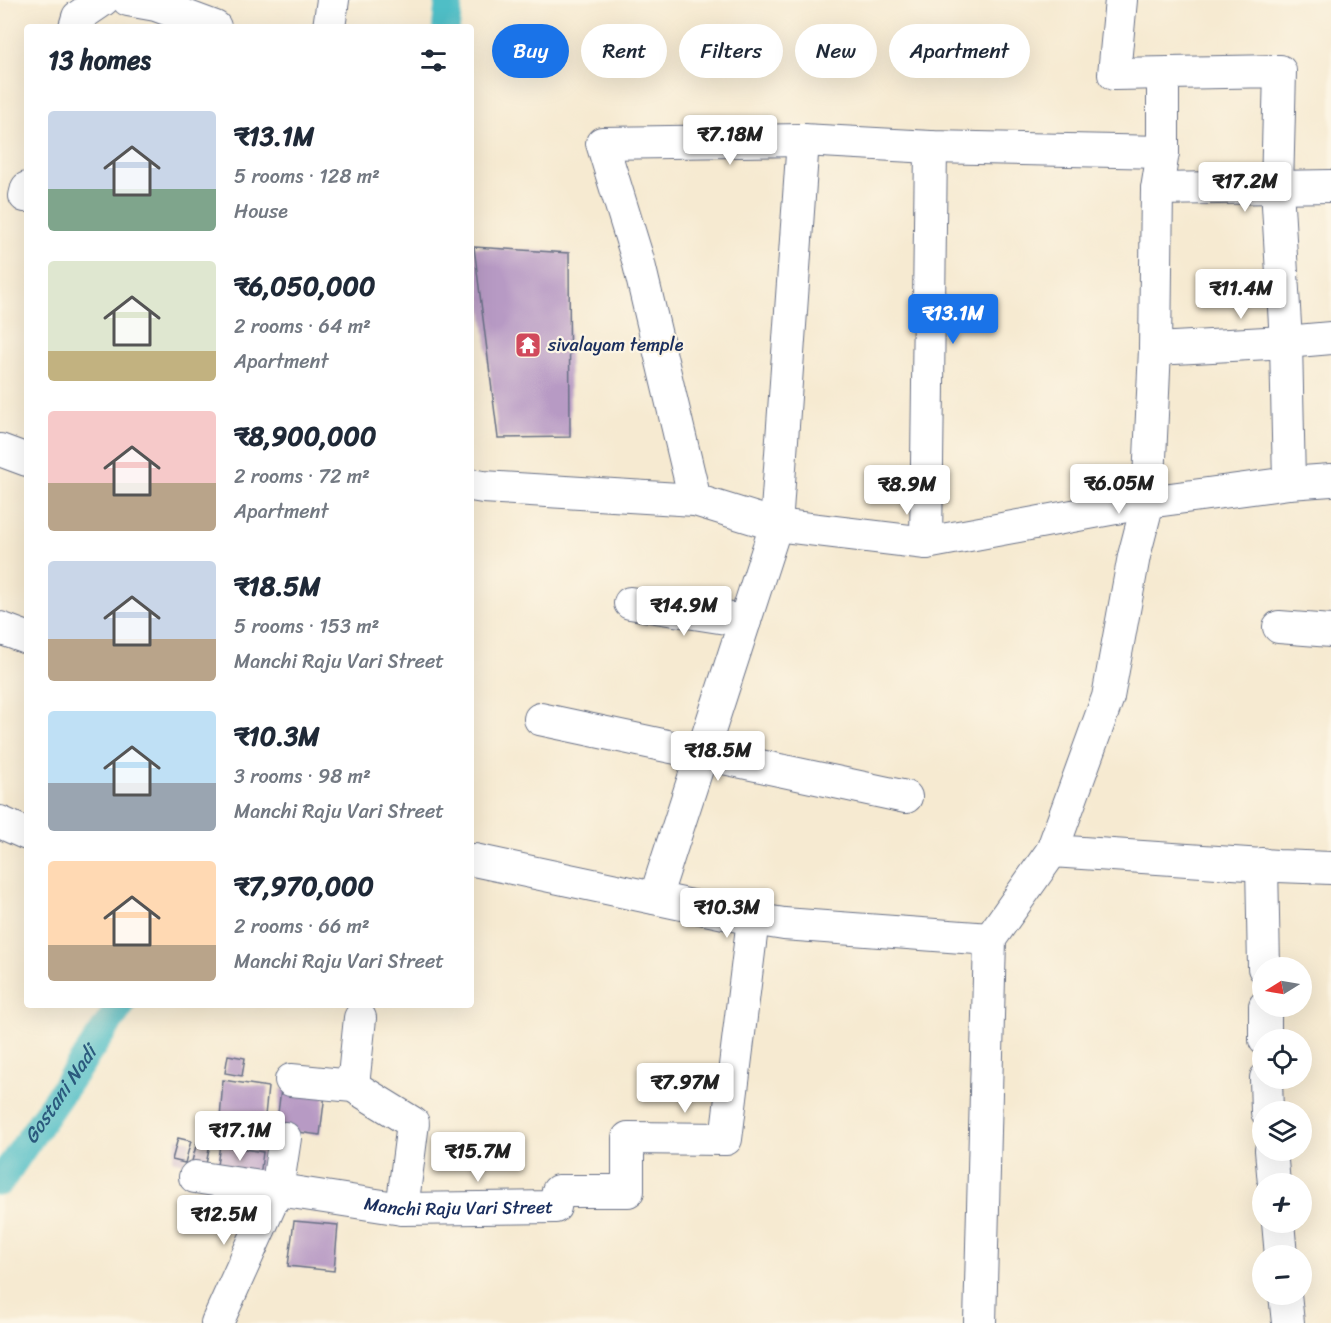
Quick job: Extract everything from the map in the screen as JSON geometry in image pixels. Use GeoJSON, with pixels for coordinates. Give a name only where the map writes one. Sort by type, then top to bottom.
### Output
{"type":"FeatureCollection","features":[{"type":"Feature","properties":{"kind":"street"},"geometry":{"type":"LineString","coordinates":[[76,24],[78,17],[103,0]]}},
{"type":"Feature","properties":{"kind":"street"},"geometry":{"type":"LineString","coordinates":[[128,0],[156,5],[207,24]]}},
{"type":"Feature","properties":{"kind":"street"},"geometry":{"type":"LineString","coordinates":[[329,24],[333,0]]}},
{"type":"Feature","properties":{"kind":"street"},"geometry":{"type":"LineString","coordinates":[[1120,0],[1114,74],[1280,71],[1277,188],[1286,342],[1289,483]]}},
{"type":"Feature","properties":{"kind":"street"},"geometry":{"type":"LineString","coordinates":[[980,1323],[990,939],[1052,851],[1108,697],[1134,556],[1148,502],[1155,350],[1157,189],[1163,152],[1163,74]]}},
{"type":"Feature","properties":{"kind":"street"},"geometry":{"type":"LineString","coordinates":[[695,500],[638,260],[602,143],[803,140],[931,147],[1163,152]]}},
{"type":"Feature","properties":{"kind":"street"},"geometry":{"type":"LineString","coordinates":[[655,898],[776,525],[803,140]]}},
{"type":"Feature","properties":{"kind":"street"},"geometry":{"type":"LineString","coordinates":[[926,543],[931,147]]}},
{"type":"Feature","properties":{"kind":"street"},"geometry":{"type":"LineString","coordinates":[[1157,189],[1331,186]]}},
{"type":"Feature","properties":{"kind":"street"},"geometry":{"type":"LineString","coordinates":[[1155,350],[1331,338]]}},
{"type":"Feature","properties":{"kind":"street"},"geometry":{"type":"LineString","coordinates":[[0,450],[24,459]]}},
{"type":"Feature","properties":{"kind":"street"},"geometry":{"type":"LineString","coordinates":[[477,486],[695,500],[776,525],[926,543],[1148,502],[1289,483],[1331,480]]}},
{"type":"Feature","properties":{"kind":"street"},"geometry":{"type":"LineString","coordinates":[[630,603],[745,621]]}},
{"type":"Feature","properties":{"kind":"street"},"geometry":{"type":"LineString","coordinates":[[1279,627],[1331,631]]}},
{"type":"Feature","properties":{"kind":"street"},"geometry":{"type":"LineString","coordinates":[[0,628],[24,637]]}},
{"type":"Feature","properties":{"kind":"street"},"geometry":{"type":"LineString","coordinates":[[540,719],[906,797]]}},
{"type":"Feature","properties":{"kind":"street"},"geometry":{"type":"LineString","coordinates":[[0,822],[24,833]]}},
{"type":"Feature","properties":{"kind":"street"},"geometry":{"type":"LineString","coordinates":[[1052,851],[1331,868]]}},
{"type":"Feature","properties":{"kind":"street"},"geometry":{"type":"LineString","coordinates":[[474,860],[784,924],[990,939]]}},
{"type":"Feature","properties":{"kind":"street"},"geometry":{"type":"LineString","coordinates":[[1262,864],[1264,957]]}},
{"type":"Feature","properties":{"kind":"street","name":"Manchi Raju Vari Street"},"geometry":{"type":"LineString","coordinates":[[195,1177],[402,1209],[555,1207],[558,1191],[628,1191],[628,1138],[726,1139],[753,919]]}},
{"type":"Feature","properties":{"kind":"street"},"geometry":{"type":"LineString","coordinates":[[353,1086],[360,1018]]}},
{"type":"Feature","properties":{"kind":"street"},"geometry":{"type":"LineString","coordinates":[[291,1080],[353,1086],[413,1123],[402,1209]]}},
{"type":"Feature","properties":{"kind":"street"},"geometry":{"type":"LineString","coordinates":[[217,1323],[277,1190],[285,1138]]}},
{"type":"Feature","properties":{"kind":"street"},"geometry":{"type":"LineString","coordinates":[[1286,1305],[1288,1323]]}},
{"type":"Feature","properties":{"kind":"building","name":"sivalayam temple"},"geometry":{"type":"Polygon","coordinates":[[[474,247],[569,253],[570,437],[498,438],[474,247]]]}},
{"type":"Feature","properties":{"kind":"building"},"geometry":{"type":"Polygon","coordinates":[[[228,1055],[245,1058],[242,1076],[225,1073],[228,1055]]]}},
{"type":"Feature","properties":{"kind":"building"},"geometry":{"type":"Polygon","coordinates":[[[223,1080],[268,1087],[264,1125],[220,1119],[223,1080]]]}},
{"type":"Feature","properties":{"kind":"building"},"geometry":{"type":"Polygon","coordinates":[[[281,1089],[325,1094],[320,1135],[276,1129],[281,1089]]]}},
{"type":"Feature","properties":{"kind":"building"},"geometry":{"type":"Polygon","coordinates":[[[178,1138],[191,1141],[185,1163],[172,1160],[178,1138]]]}},
{"type":"Feature","properties":{"kind":"building"},"geometry":{"type":"Polygon","coordinates":[[[197,1142],[210,1145],[205,1169],[191,1165],[197,1142]]]}},
{"type":"Feature","properties":{"kind":"building"},"geometry":{"type":"Polygon","coordinates":[[[220,1145],[263,1152],[260,1178],[216,1172],[220,1145]]]}},
{"type":"Feature","properties":{"kind":"building"},"geometry":{"type":"Polygon","coordinates":[[[294,1221],[338,1225],[334,1271],[288,1266],[294,1221]]]}},
{"type":"Feature","properties":{"kind":"waterway","name":"Gostani Nadi"},"geometry":{"type":"LineString","coordinates":[[446,24],[449,0]]}},
{"type":"Feature","properties":{"kind":"waterway","name":"Gostani Nadi"},"geometry":{"type":"LineString","coordinates":[[0,1182],[119,1008]]}},
{"type":"Feature","properties":{"kind":"place","name":"sivalayam temple"},"geometry":{"type":"Point","coordinates":[528,345]}}]}
